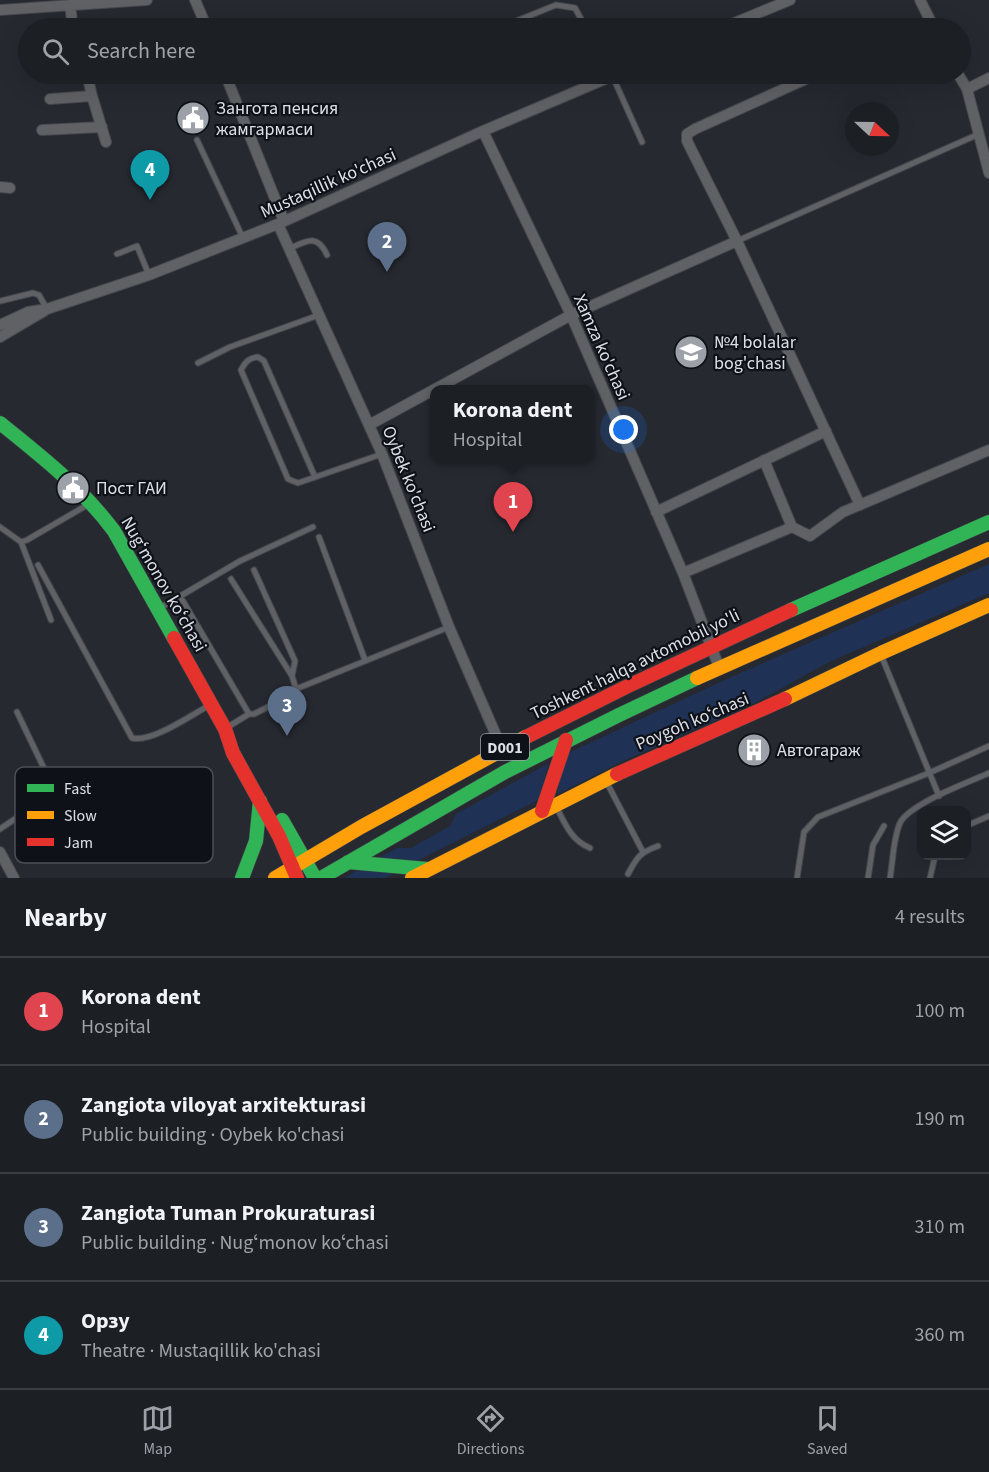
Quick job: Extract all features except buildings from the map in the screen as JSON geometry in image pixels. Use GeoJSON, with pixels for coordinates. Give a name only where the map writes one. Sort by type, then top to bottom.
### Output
{"type":"FeatureCollection","features":[{"type":"Feature","properties":{"kind":"main road","name":"Nugʻmonov koʻchasi"},"geometry":{"type":"LineString","coordinates":[[0,423],[57,469],[92,502],[114,531],[225,729],[233,753],[279,836],[295,873]]}},
{"type":"Feature","properties":{"kind":"main road","name":"Toshkent halqa avtomobil yo'li"},"geometry":{"type":"LineString","coordinates":[[275,878],[295,873],[305,860],[502,749],[711,645],[989,522]]}},
{"type":"Feature","properties":{"kind":"main road","name":"D001"},"geometry":{"type":"LineString","coordinates":[[321,878],[566,740],[719,667],[989,549]]}},
{"type":"Feature","properties":{"kind":"main road","name":"Poygoh koʻchasi"},"geometry":{"type":"LineString","coordinates":[[412,878],[429,874],[605,779],[739,721],[880,653],[989,605]]}},
{"type":"Feature","properties":{"kind":"main road","name":"Nugʻmonov koʻchasi"},"geometry":{"type":"LineString","coordinates":[[225,729],[243,750],[315,878]]}},
{"type":"Feature","properties":{"kind":"main road"},"geometry":{"type":"LineString","coordinates":[[542,811],[566,740]]}},
{"type":"Feature","properties":{"kind":"main road"},"geometry":{"type":"LineString","coordinates":[[242,878],[249,866],[257,830],[260,801]]}},
{"type":"Feature","properties":{"kind":"main road"},"geometry":{"type":"LineString","coordinates":[[348,862],[429,874]]}},
{"type":"Feature","properties":{"kind":"street"},"geometry":{"type":"LineString","coordinates":[[0,10],[147,0]]}},
{"type":"Feature","properties":{"kind":"street"},"geometry":{"type":"LineString","coordinates":[[195,0],[203,18]]}},
{"type":"Feature","properties":{"kind":"street"},"geometry":{"type":"LineString","coordinates":[[742,18],[772,3],[790,0]]}},
{"type":"Feature","properties":{"kind":"street"},"geometry":{"type":"LineString","coordinates":[[920,0],[928,18]]}},
{"type":"Feature","properties":{"kind":"street"},"geometry":{"type":"LineString","coordinates":[[70,5],[72,18]]}},
{"type":"Feature","properties":{"kind":"street"},"geometry":{"type":"LineString","coordinates":[[967,89],[989,78]]}},
{"type":"Feature","properties":{"kind":"street"},"geometry":{"type":"LineString","coordinates":[[89,84],[106,142]]}},
{"type":"Feature","properties":{"kind":"street","name":"Oybek ko'chasi"},"geometry":{"type":"LineString","coordinates":[[229,84],[289,249],[382,454],[449,627],[502,749]]}},
{"type":"Feature","properties":{"kind":"street","name":"Mustaqillik ko'chasi"},"geometry":{"type":"LineString","coordinates":[[0,325],[28,312],[47,309],[149,275],[281,223],[591,84]]}},
{"type":"Feature","properties":{"kind":"street"},"geometry":{"type":"LineString","coordinates":[[795,84],[687,134],[687,141],[737,240],[860,505]]}},
{"type":"Feature","properties":{"kind":"street"},"geometry":{"type":"LineString","coordinates":[[964,84],[989,173]]}},
{"type":"Feature","properties":{"kind":"street"},"geometry":{"type":"LineString","coordinates":[[50,99],[92,96]]}},
{"type":"Feature","properties":{"kind":"street"},"geometry":{"type":"LineString","coordinates":[[42,130],[102,127]]}},
{"type":"Feature","properties":{"kind":"street","name":"Xamza ko'chasi"},"geometry":{"type":"LineString","coordinates":[[483,131],[571,315],[683,573],[719,667]]}},
{"type":"Feature","properties":{"kind":"street"},"geometry":{"type":"LineString","coordinates":[[442,385],[571,315],[737,240]]}},
{"type":"Feature","properties":{"kind":"street","name":"Mustaqillik ko'chasi"},"geometry":{"type":"LineString","coordinates":[[0,337],[47,309]]}},
{"type":"Feature","properties":{"kind":"street"},"geometry":{"type":"LineString","coordinates":[[369,425],[430,392]]}},
{"type":"Feature","properties":{"kind":"street"},"geometry":{"type":"LineString","coordinates":[[656,512],[826,431]]}},
{"type":"Feature","properties":{"kind":"street"},"geometry":{"type":"LineString","coordinates":[[764,460],[792,527],[810,536],[843,512],[989,450]]}},
{"type":"Feature","properties":{"kind":"street"},"geometry":{"type":"LineString","coordinates":[[683,573],[792,527]]}},
{"type":"Feature","properties":{"kind":"street"},"geometry":{"type":"LineString","coordinates":[[0,852],[14,878]]}},
{"type":"Feature","properties":{"kind":"lane"},"geometry":{"type":"LineString","coordinates":[[524,18],[556,5],[575,8],[580,18]]}},
{"type":"Feature","properties":{"kind":"lane"},"geometry":{"type":"LineString","coordinates":[[618,84],[642,142]]}},
{"type":"Feature","properties":{"kind":"lane"},"geometry":{"type":"LineString","coordinates":[[737,240],[979,134]]}},
{"type":"Feature","properties":{"kind":"lane"},"geometry":{"type":"LineString","coordinates":[[197,140],[243,238]]}},
{"type":"Feature","properties":{"kind":"lane"},"geometry":{"type":"LineString","coordinates":[[289,249],[308,239],[323,247],[327,255]]}},
{"type":"Feature","properties":{"kind":"lane"},"geometry":{"type":"LineString","coordinates":[[117,254],[137,246],[149,275]]}},
{"type":"Feature","properties":{"kind":"lane"},"geometry":{"type":"LineString","coordinates":[[0,301],[33,292],[39,295],[47,309]]}},
{"type":"Feature","properties":{"kind":"lane"},"geometry":{"type":"LineString","coordinates":[[198,363],[230,347],[319,315]]}},
{"type":"Feature","properties":{"kind":"lane"},"geometry":{"type":"LineString","coordinates":[[315,477],[264,361],[258,357],[251,358],[242,370],[288,479],[298,483],[382,454]]}},
{"type":"Feature","properties":{"kind":"lane"},"geometry":{"type":"LineString","coordinates":[[21,542],[92,502]]}},
{"type":"Feature","properties":{"kind":"lane"},"geometry":{"type":"LineString","coordinates":[[0,527],[21,542],[51,620]]}},
{"type":"Feature","properties":{"kind":"lane"},"geometry":{"type":"LineString","coordinates":[[158,608],[240,561],[313,527]]}},
{"type":"Feature","properties":{"kind":"lane"},"geometry":{"type":"LineString","coordinates":[[319,537],[365,660]]}},
{"type":"Feature","properties":{"kind":"lane"},"geometry":{"type":"LineString","coordinates":[[38,565],[132,738],[139,740],[153,736],[211,704]]}},
{"type":"Feature","properties":{"kind":"lane"},"geometry":{"type":"LineString","coordinates":[[254,570],[295,661],[292,676]]}},
{"type":"Feature","properties":{"kind":"lane"},"geometry":{"type":"LineString","coordinates":[[231,579],[292,676],[296,689]]}},
{"type":"Feature","properties":{"kind":"lane"},"geometry":{"type":"LineString","coordinates":[[177,597],[183,602],[249,714]]}},
{"type":"Feature","properties":{"kind":"lane"},"geometry":{"type":"LineString","coordinates":[[225,729],[249,714],[254,714],[292,695],[296,689],[449,627]]}},
{"type":"Feature","properties":{"kind":"lane"},"geometry":{"type":"LineString","coordinates":[[880,653],[939,796]]}},
{"type":"Feature","properties":{"kind":"lane"},"geometry":{"type":"LineString","coordinates":[[17,712],[43,767]]}},
{"type":"Feature","properties":{"kind":"lane"},"geometry":{"type":"LineString","coordinates":[[797,878],[804,832],[818,817],[929,773],[989,746]]}},
{"type":"Feature","properties":{"kind":"lane"},"geometry":{"type":"LineString","coordinates":[[890,878],[898,830],[902,819],[909,811],[989,773]]}},
{"type":"Feature","properties":{"kind":"lane"},"geometry":{"type":"LineString","coordinates":[[605,779],[643,852]]}},
{"type":"Feature","properties":{"kind":"lane"},"geometry":{"type":"LineString","coordinates":[[555,804],[572,836],[578,843],[590,849]]}},
{"type":"Feature","properties":{"kind":"lane"},"geometry":{"type":"LineString","coordinates":[[971,824],[989,816]]}},
{"type":"Feature","properties":{"kind":"lane"},"geometry":{"type":"LineString","coordinates":[[0,828],[15,818]]}},
{"type":"Feature","properties":{"kind":"lane"},"geometry":{"type":"LineString","coordinates":[[868,878],[873,845],[885,826]]}},
{"type":"Feature","properties":{"kind":"lane"},"geometry":{"type":"LineString","coordinates":[[628,874],[637,857],[658,846]]}},
{"type":"Feature","properties":{"kind":"lane"},"geometry":{"type":"LineString","coordinates":[[930,878],[934,860]]}},
{"type":"Feature","properties":{"kind":"shaded area"},"geometry":{"type":"Polygon","coordinates":[[[989,564],[989,593],[829,662],[755,703],[625,760],[557,794],[566,754],[729,678],[989,564]]]}},
{"type":"Feature","properties":{"kind":"shaded area"},"geometry":{"type":"Polygon","coordinates":[[[549,763],[538,800],[411,864],[380,857],[397,848],[411,848],[450,826],[456,814],[549,763]]]}},
{"type":"Feature","properties":{"kind":"shaded area"},"geometry":{"type":"Polygon","coordinates":[[[356,871],[398,871],[385,878],[345,878],[356,871]]]}},
{"type":"Feature","properties":{"kind":"traffic: fast"},"geometry":{"type":"LineString","coordinates":[[0,423],[60,473],[102,515],[114,531],[174,638]]}},
{"type":"Feature","properties":{"kind":"traffic: fast"},"geometry":{"type":"LineString","coordinates":[[791,610],[989,522]]}},
{"type":"Feature","properties":{"kind":"traffic: fast"},"geometry":{"type":"LineString","coordinates":[[321,878],[505,772],[697,678]]}},
{"type":"Feature","properties":{"kind":"traffic: fast"},"geometry":{"type":"LineString","coordinates":[[242,878],[256,841],[260,801]]}},
{"type":"Feature","properties":{"kind":"traffic: fast"},"geometry":{"type":"LineString","coordinates":[[282,820],[315,878]]}},
{"type":"Feature","properties":{"kind":"traffic: fast"},"geometry":{"type":"LineString","coordinates":[[348,862],[427,869]]}},
{"type":"Feature","properties":{"kind":"traffic: slow"},"geometry":{"type":"LineString","coordinates":[[697,678],[989,549]]}},
{"type":"Feature","properties":{"kind":"traffic: slow"},"geometry":{"type":"LineString","coordinates":[[785,699],[989,605]]}},
{"type":"Feature","properties":{"kind":"traffic: slow"},"geometry":{"type":"LineString","coordinates":[[275,878],[361,827],[526,737]]}},
{"type":"Feature","properties":{"kind":"traffic: slow"},"geometry":{"type":"LineString","coordinates":[[412,878],[617,774]]}},
{"type":"Feature","properties":{"kind":"traffic: jam"},"geometry":{"type":"LineString","coordinates":[[526,737],[626,687],[791,610]]}},
{"type":"Feature","properties":{"kind":"traffic: jam"},"geometry":{"type":"LineString","coordinates":[[174,638],[225,729],[233,753],[279,836],[297,878]]}},
{"type":"Feature","properties":{"kind":"traffic: jam"},"geometry":{"type":"LineString","coordinates":[[617,774],[785,699]]}},
{"type":"Feature","properties":{"kind":"traffic: jam"},"geometry":{"type":"LineString","coordinates":[[542,811],[566,740]]}},
{"type":"Feature","properties":{"kind":"place","name":"Зангота пенсия жамгармаси"},"geometry":{"type":"Point","coordinates":[193,118]}},
{"type":"Feature","properties":{"kind":"place","name":"Орзу"},"geometry":{"type":"Point","coordinates":[150,200]}},
{"type":"Feature","properties":{"kind":"place","name":"Zangiota viloyat arxitekturasi"},"geometry":{"type":"Point","coordinates":[387,272]}},
{"type":"Feature","properties":{"kind":"place","name":"№4 bolalar bog'chasi"},"geometry":{"type":"Point","coordinates":[691,352]}},
{"type":"Feature","properties":{"kind":"place","name":"Пост ГАИ"},"geometry":{"type":"Point","coordinates":[73,488]}},
{"type":"Feature","properties":{"kind":"place","name":"Korona dent"},"geometry":{"type":"Point","coordinates":[513,532]}},
{"type":"Feature","properties":{"kind":"place","name":"Zangiota Tuman Prokuraturasi"},"geometry":{"type":"Point","coordinates":[287,736]}},
{"type":"Feature","properties":{"kind":"place","name":"Автогараж"},"geometry":{"type":"Point","coordinates":[754,750]}}]}
